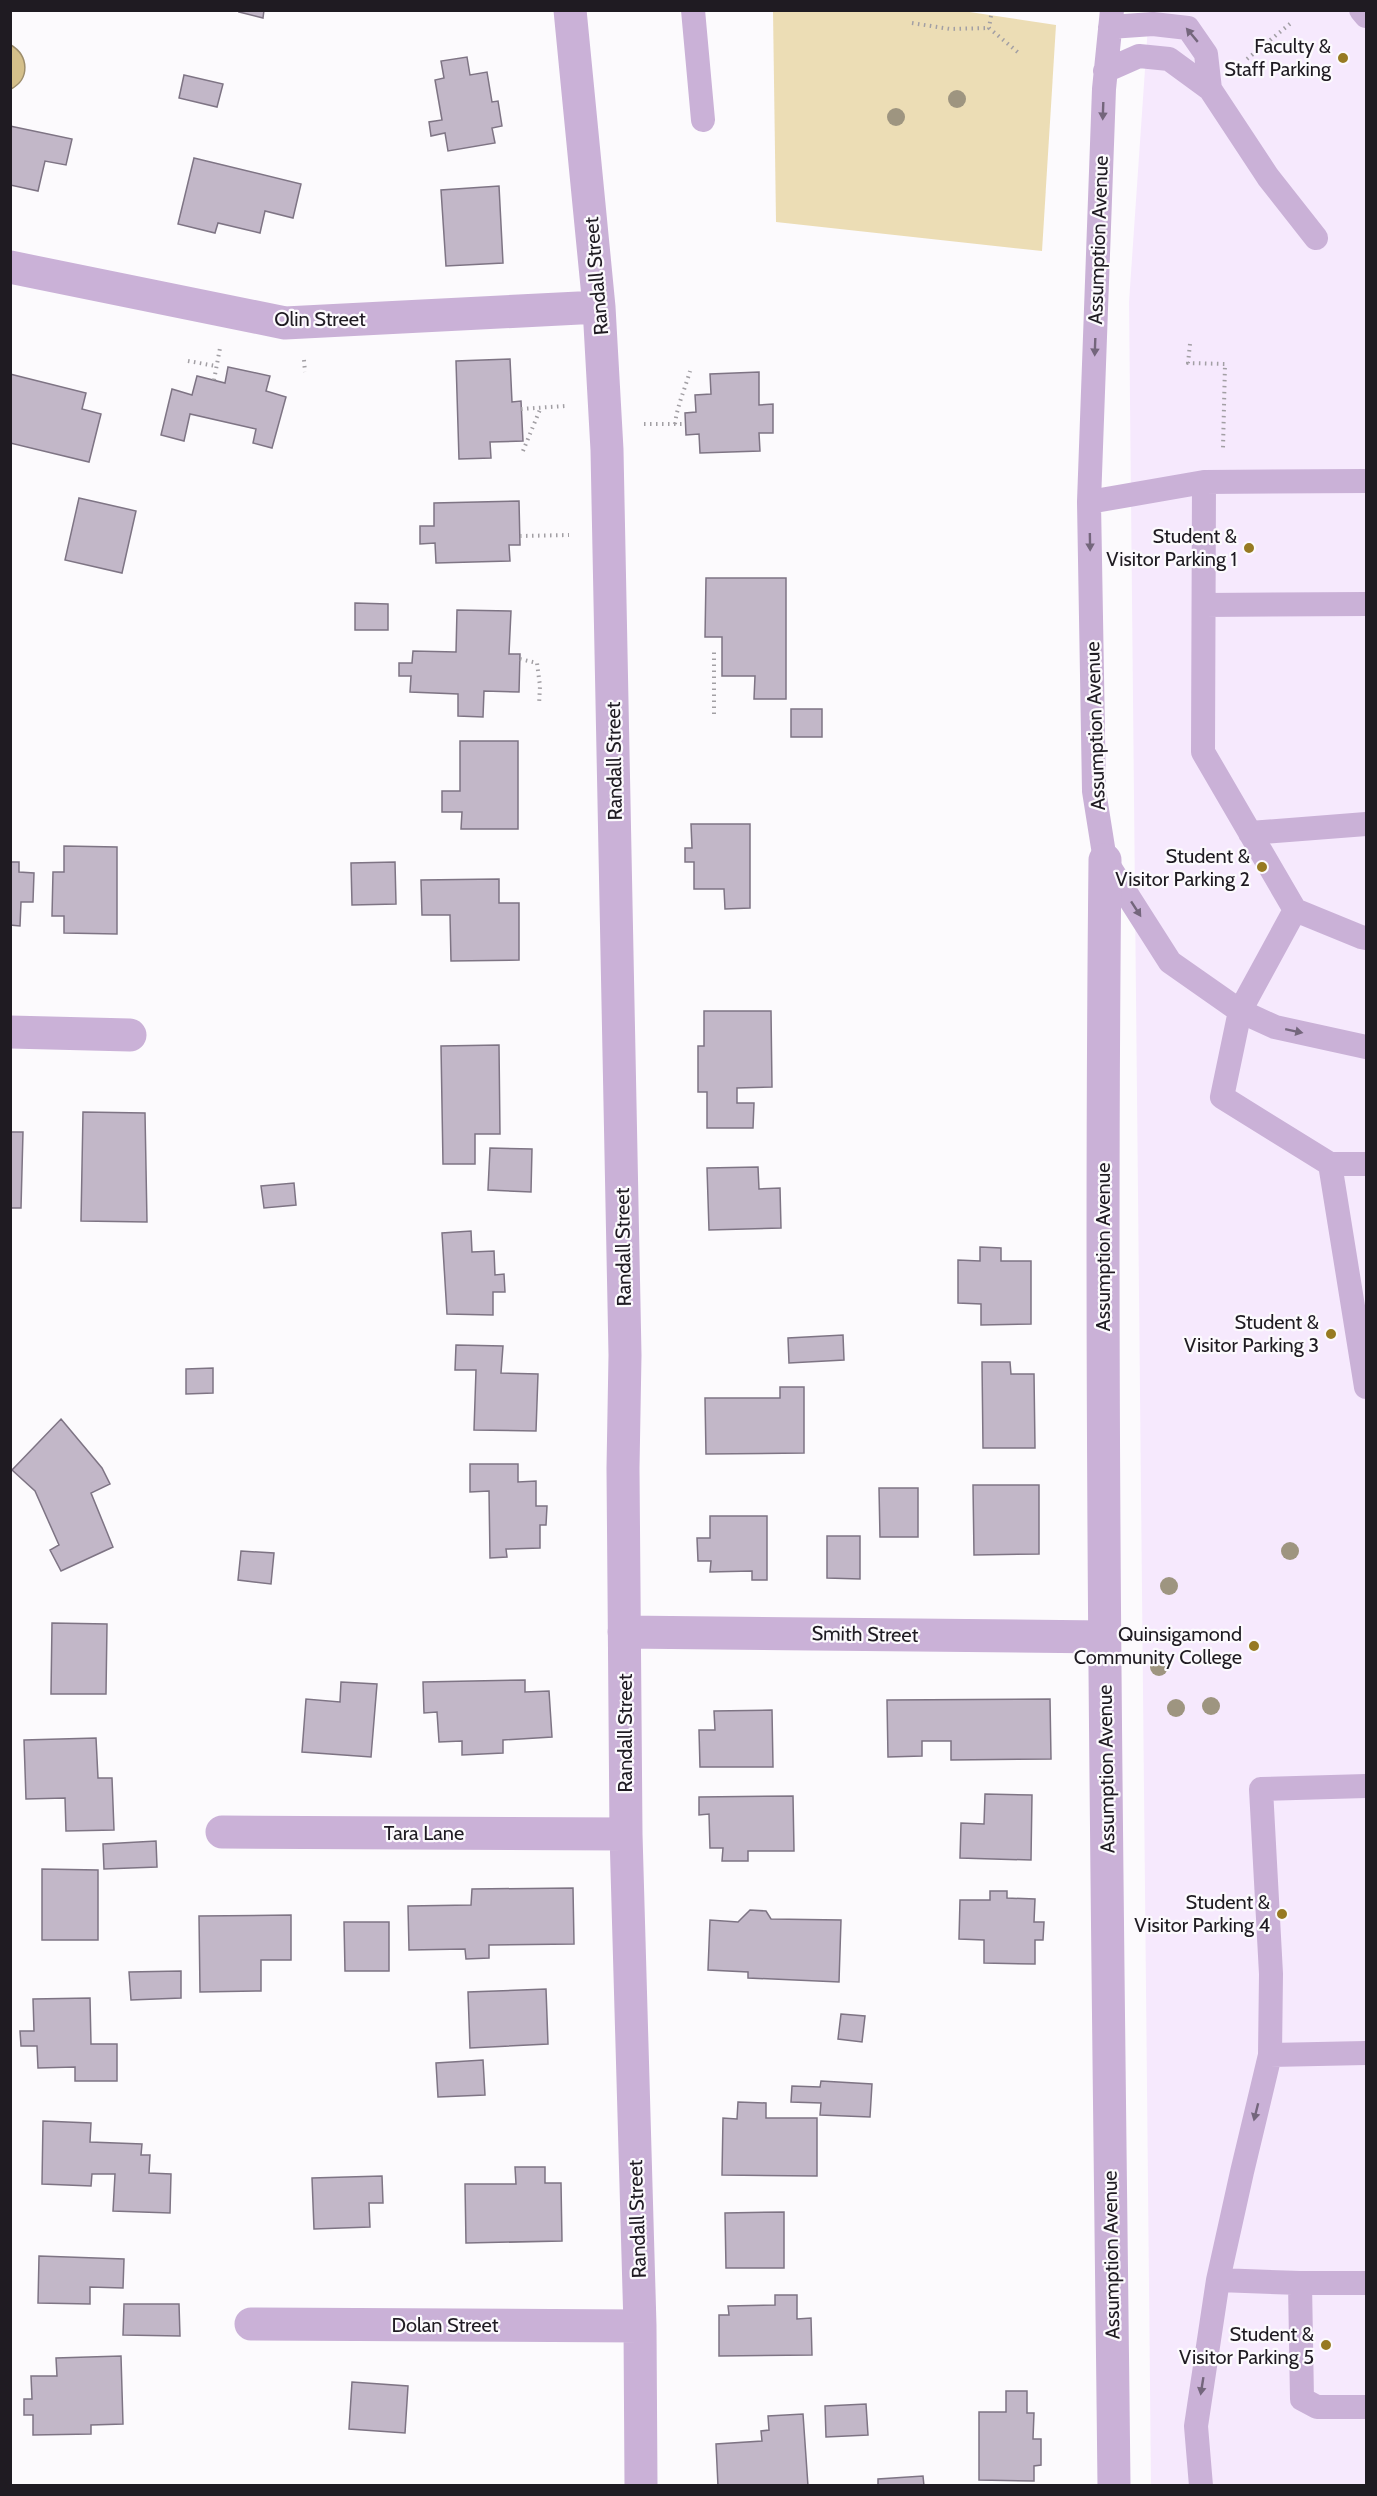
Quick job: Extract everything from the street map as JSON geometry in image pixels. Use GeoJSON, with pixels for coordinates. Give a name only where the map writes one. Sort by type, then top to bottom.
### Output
{"type":"FeatureCollection","features":[{"type":"Feature","properties":{"kind":"street","name":"Randall Street"},"geometry":{"type":"LineString","coordinates":[[570,10],[600,307],[610,528],[625,1355],[626,1834],[640,2326],[641,2486]]}},
{"type":"Feature","properties":{"kind":"street","name":"Olin Street"},"geometry":{"type":"LineString","coordinates":[[10,267],[285,323],[600,307]]}},
{"type":"Feature","properties":{"kind":"street","name":"Assumption Avenue"},"geometry":{"type":"LineString","coordinates":[[1105,860],[1102,1101],[1114,2486]]}},
{"type":"Feature","properties":{"kind":"street"},"geometry":{"type":"LineString","coordinates":[[10,1032],[130,1035]]}},
{"type":"Feature","properties":{"kind":"street","name":"Smith Street"},"geometry":{"type":"LineString","coordinates":[[624,1632],[1105,1637]]}},
{"type":"Feature","properties":{"kind":"street","name":"Tara Lane"},"geometry":{"type":"LineString","coordinates":[[222,1832],[626,1834]]}},
{"type":"Feature","properties":{"kind":"street","name":"Dolan Street"},"geometry":{"type":"LineString","coordinates":[[251,2324],[640,2326]]}},
{"type":"Feature","properties":{"kind":"lane"},"geometry":{"type":"LineString","coordinates":[[693,10],[703,120]]}},
{"type":"Feature","properties":{"kind":"lane"},"geometry":{"type":"LineString","coordinates":[[1361,10],[1366,16]]}},
{"type":"Feature","properties":{"kind":"lane"},"geometry":{"type":"LineString","coordinates":[[1111,19],[1188,28],[1206,54],[1210,88]]}},
{"type":"Feature","properties":{"kind":"lane","name":"Assumption Avenue"},"geometry":{"type":"LineString","coordinates":[[1105,860],[1095,791],[1089,502],[1105,71],[1111,19]]}},
{"type":"Feature","properties":{"kind":"lane"},"geometry":{"type":"LineString","coordinates":[[1105,71],[1139,56],[1169,59],[1210,88],[1268,177],[1316,238]]}},
{"type":"Feature","properties":{"kind":"lane"},"geometry":{"type":"LineString","coordinates":[[1213,482],[1204,605],[1203,752],[1294,910],[1366,938]]}},
{"type":"Feature","properties":{"kind":"lane"},"geometry":{"type":"LineString","coordinates":[[1089,502],[1213,482],[1366,482]]}},
{"type":"Feature","properties":{"kind":"lane"},"geometry":{"type":"LineString","coordinates":[[1204,605],[1366,604]]}},
{"type":"Feature","properties":{"kind":"lane"},"geometry":{"type":"LineString","coordinates":[[1250,833],[1366,825]]}},
{"type":"Feature","properties":{"kind":"lane"},"geometry":{"type":"LineString","coordinates":[[1105,860],[1170,962],[1240,1011],[1275,1027],[1366,1047]]}},
{"type":"Feature","properties":{"kind":"lane"},"geometry":{"type":"LineString","coordinates":[[1294,910],[1240,1011],[1222,1097],[1330,1164],[1366,1164]]}},
{"type":"Feature","properties":{"kind":"lane"},"geometry":{"type":"LineString","coordinates":[[1330,1164],[1366,1387]]}},
{"type":"Feature","properties":{"kind":"lane"},"geometry":{"type":"LineString","coordinates":[[1201,2486],[1196,2426],[1218,2280],[1270,2055],[1271,1974],[1261,1789],[1366,1786]]}},
{"type":"Feature","properties":{"kind":"lane"},"geometry":{"type":"LineString","coordinates":[[1270,2055],[1366,2053]]}},
{"type":"Feature","properties":{"kind":"lane"},"geometry":{"type":"LineString","coordinates":[[1218,2280],[1366,2283]]}},
{"type":"Feature","properties":{"kind":"lane"},"geometry":{"type":"LineString","coordinates":[[1300,2283],[1302,2399],[1317,2408],[1366,2407]]}},
{"type":"Feature","properties":{"kind":"path"},"geometry":{"type":"LineString","coordinates":[[989,28],[992,10]]}},
{"type":"Feature","properties":{"kind":"path"},"geometry":{"type":"LineString","coordinates":[[912,23],[950,29],[989,28],[1020,54]]}},
{"type":"Feature","properties":{"kind":"path"},"geometry":{"type":"LineString","coordinates":[[1247,59],[1291,23]]}},
{"type":"Feature","properties":{"kind":"path"},"geometry":{"type":"LineString","coordinates":[[1190,344],[1188,363],[1225,364],[1213,482]]}},
{"type":"Feature","properties":{"kind":"path"},"geometry":{"type":"LineString","coordinates":[[188,361],[216,366]]}},
{"type":"Feature","properties":{"kind":"path"},"geometry":{"type":"LineString","coordinates":[[675,424],[690,371]]}},
{"type":"Feature","properties":{"kind":"path"},"geometry":{"type":"LineString","coordinates":[[523,452],[541,407]]}},
{"type":"Feature","properties":{"kind":"path"},"geometry":{"type":"LineString","coordinates":[[520,536],[569,535]]}},
{"type":"Feature","properties":{"kind":"path"},"geometry":{"type":"LineString","coordinates":[[714,650],[714,714]]}},
{"type":"Feature","properties":{"kind":"path"},"geometry":{"type":"LineString","coordinates":[[520,659],[537,663],[540,686],[539,705]]}},
{"type":"Feature","properties":{"kind":"shaded area"},"geometry":{"type":"Polygon","coordinates":[[[773,11],[963,11],[1056,25],[1042,251],[776,222],[773,11]]]}},
{"type":"Feature","properties":{"kind":"shaded area","name":"Quinsigamond Community College"},"geometry":{"type":"Polygon","coordinates":[[[1149,11],[1366,11],[1366,2485],[1151,2485],[1129,302],[1149,11]]]}},
{"type":"Feature","properties":{"kind":"shaded area"},"geometry":{"type":"Polygon","coordinates":[[[11,45],[21,55],[25,67],[22,79],[11,89],[11,45]]]}},
{"type":"Feature","properties":{"kind":"building"},"geometry":{"type":"Polygon","coordinates":[[[240,10],[264,10],[263,18],[239,12],[240,10]]]}},
{"type":"Feature","properties":{"kind":"building"},"geometry":{"type":"Polygon","coordinates":[[[467,57],[470,75],[487,72],[492,102],[498,101],[502,126],[492,128],[495,143],[448,151],[445,133],[431,136],[429,122],[442,120],[435,80],[444,78],[441,61],[467,57]]]}},
{"type":"Feature","properties":{"kind":"building"},"geometry":{"type":"Polygon","coordinates":[[[184,75],[223,84],[217,107],[179,98],[184,75]]]}},
{"type":"Feature","properties":{"kind":"building"},"geometry":{"type":"Polygon","coordinates":[[[10,126],[72,139],[66,165],[45,161],[38,191],[10,185],[10,126]]]}},
{"type":"Feature","properties":{"kind":"building"},"geometry":{"type":"Polygon","coordinates":[[[194,158],[301,184],[293,218],[265,211],[260,233],[218,223],[215,233],[178,224],[194,158]]]}},
{"type":"Feature","properties":{"kind":"building"},"geometry":{"type":"Polygon","coordinates":[[[499,186],[503,263],[446,266],[441,190],[499,186]]]}},
{"type":"Feature","properties":{"kind":"building"},"geometry":{"type":"Polygon","coordinates":[[[510,359],[512,402],[521,401],[523,441],[490,442],[491,458],[459,459],[456,361],[510,359]]]}},
{"type":"Feature","properties":{"kind":"building"},"geometry":{"type":"Polygon","coordinates":[[[228,367],[270,376],[266,391],[286,397],[272,448],[253,443],[256,429],[190,414],[184,441],[161,435],[172,389],[192,395],[197,376],[225,383],[228,367]]]}},
{"type":"Feature","properties":{"kind":"building"},"geometry":{"type":"Polygon","coordinates":[[[759,372],[759,405],[773,404],[773,433],[759,433],[760,451],[700,453],[699,434],[686,435],[685,413],[696,412],[695,395],[711,394],[710,374],[759,372]]]}},
{"type":"Feature","properties":{"kind":"building"},"geometry":{"type":"Polygon","coordinates":[[[10,374],[86,393],[82,409],[101,414],[89,462],[10,443],[10,374]]]}},
{"type":"Feature","properties":{"kind":"building"},"geometry":{"type":"Polygon","coordinates":[[[79,498],[136,511],[122,573],[65,560],[79,498]]]}},
{"type":"Feature","properties":{"kind":"building"},"geometry":{"type":"Polygon","coordinates":[[[519,501],[520,545],[509,545],[510,561],[436,563],[435,543],[420,544],[420,526],[434,526],[434,503],[519,501]]]}},
{"type":"Feature","properties":{"kind":"building"},"geometry":{"type":"Polygon","coordinates":[[[706,578],[786,578],[786,699],[754,699],[755,676],[722,676],[722,637],[705,637],[706,578]]]}},
{"type":"Feature","properties":{"kind":"building"},"geometry":{"type":"Polygon","coordinates":[[[355,603],[388,604],[388,630],[355,630],[355,603]]]}},
{"type":"Feature","properties":{"kind":"building"},"geometry":{"type":"Polygon","coordinates":[[[457,610],[511,611],[509,654],[520,654],[519,692],[484,691],[483,717],[458,716],[458,694],[410,692],[411,676],[399,676],[399,663],[412,663],[413,651],[456,652],[457,610]]]}},
{"type":"Feature","properties":{"kind":"building"},"geometry":{"type":"Polygon","coordinates":[[[791,709],[822,709],[822,737],[791,737],[791,709]]]}},
{"type":"Feature","properties":{"kind":"building"},"geometry":{"type":"Polygon","coordinates":[[[460,741],[518,741],[518,829],[461,829],[462,812],[442,812],[442,791],[460,791],[460,741]]]}},
{"type":"Feature","properties":{"kind":"building"},"geometry":{"type":"Polygon","coordinates":[[[691,824],[750,824],[750,908],[725,909],[724,889],[694,889],[694,862],[685,862],[685,848],[692,848],[691,824]]]}},
{"type":"Feature","properties":{"kind":"building"},"geometry":{"type":"Polygon","coordinates":[[[64,846],[117,847],[117,934],[64,933],[64,916],[52,916],[53,872],[64,872],[64,846]]]}},
{"type":"Feature","properties":{"kind":"building"},"geometry":{"type":"Polygon","coordinates":[[[10,862],[19,862],[19,872],[34,873],[33,902],[21,902],[20,926],[10,925],[10,862]]]}},
{"type":"Feature","properties":{"kind":"building"},"geometry":{"type":"Polygon","coordinates":[[[395,862],[396,904],[352,905],[351,863],[395,862]]]}},
{"type":"Feature","properties":{"kind":"building"},"geometry":{"type":"Polygon","coordinates":[[[499,879],[499,903],[519,903],[519,960],[451,961],[450,915],[422,915],[421,880],[499,879]]]}},
{"type":"Feature","properties":{"kind":"building"},"geometry":{"type":"Polygon","coordinates":[[[704,1011],[771,1011],[772,1087],[737,1088],[737,1103],[754,1103],[753,1128],[707,1128],[707,1092],[698,1092],[698,1046],[704,1046],[704,1011]]]}},
{"type":"Feature","properties":{"kind":"building"},"geometry":{"type":"Polygon","coordinates":[[[499,1045],[500,1134],[475,1134],[475,1164],[443,1164],[441,1046],[499,1045]]]}},
{"type":"Feature","properties":{"kind":"building"},"geometry":{"type":"Polygon","coordinates":[[[83,1112],[145,1113],[147,1222],[81,1221],[83,1112]]]}},
{"type":"Feature","properties":{"kind":"building"},"geometry":{"type":"Polygon","coordinates":[[[10,1132],[23,1132],[21,1208],[10,1208],[10,1132]]]}},
{"type":"Feature","properties":{"kind":"building"},"geometry":{"type":"Polygon","coordinates":[[[490,1148],[532,1149],[531,1192],[488,1190],[490,1148]]]}},
{"type":"Feature","properties":{"kind":"building"},"geometry":{"type":"Polygon","coordinates":[[[758,1167],[759,1189],[780,1188],[781,1228],[709,1230],[707,1168],[758,1167]]]}},
{"type":"Feature","properties":{"kind":"building"},"geometry":{"type":"Polygon","coordinates":[[[294,1183],[296,1205],[264,1208],[261,1186],[294,1183]]]}},
{"type":"Feature","properties":{"kind":"building"},"geometry":{"type":"Polygon","coordinates":[[[471,1231],[472,1252],[494,1251],[495,1275],[504,1274],[505,1292],[493,1292],[493,1315],[447,1314],[442,1233],[471,1231]]]}},
{"type":"Feature","properties":{"kind":"building"},"geometry":{"type":"Polygon","coordinates":[[[980,1247],[1001,1248],[1001,1261],[1031,1261],[1031,1324],[981,1325],[981,1304],[958,1303],[958,1260],[980,1261],[980,1247]]]}},
{"type":"Feature","properties":{"kind":"building"},"geometry":{"type":"Polygon","coordinates":[[[843,1335],[844,1360],[789,1363],[788,1338],[843,1335]]]}},
{"type":"Feature","properties":{"kind":"building"},"geometry":{"type":"Polygon","coordinates":[[[456,1345],[503,1346],[501,1373],[538,1374],[536,1431],[474,1430],[476,1370],[455,1370],[456,1345]]]}},
{"type":"Feature","properties":{"kind":"building"},"geometry":{"type":"Polygon","coordinates":[[[982,1362],[1010,1362],[1011,1374],[1034,1374],[1035,1448],[983,1448],[982,1362]]]}},
{"type":"Feature","properties":{"kind":"building"},"geometry":{"type":"Polygon","coordinates":[[[213,1368],[213,1393],[186,1394],[186,1369],[213,1368]]]}},
{"type":"Feature","properties":{"kind":"building"},"geometry":{"type":"Polygon","coordinates":[[[780,1387],[804,1387],[804,1453],[706,1454],[705,1398],[780,1398],[780,1387]]]}},
{"type":"Feature","properties":{"kind":"building"},"geometry":{"type":"Polygon","coordinates":[[[61,1419],[102,1468],[110,1484],[91,1493],[113,1547],[61,1571],[50,1550],[59,1545],[35,1491],[12,1470],[61,1419]]]}},
{"type":"Feature","properties":{"kind":"building"},"geometry":{"type":"Polygon","coordinates":[[[470,1464],[518,1464],[518,1482],[536,1481],[536,1506],[547,1506],[546,1525],[540,1525],[540,1548],[506,1549],[507,1557],[490,1558],[489,1491],[470,1492],[470,1464]]]}},
{"type":"Feature","properties":{"kind":"building"},"geometry":{"type":"Polygon","coordinates":[[[973,1485],[1039,1485],[1039,1554],[974,1555],[973,1485]]]}},
{"type":"Feature","properties":{"kind":"building"},"geometry":{"type":"Polygon","coordinates":[[[879,1488],[918,1488],[918,1537],[880,1537],[879,1488]]]}},
{"type":"Feature","properties":{"kind":"building"},"geometry":{"type":"Polygon","coordinates":[[[710,1516],[767,1516],[767,1580],[752,1580],[752,1571],[710,1572],[711,1561],[698,1561],[697,1538],[710,1538],[710,1516]]]}},
{"type":"Feature","properties":{"kind":"building"},"geometry":{"type":"Polygon","coordinates":[[[827,1536],[860,1536],[860,1579],[827,1578],[827,1536]]]}},
{"type":"Feature","properties":{"kind":"building"},"geometry":{"type":"Polygon","coordinates":[[[241,1551],[274,1553],[271,1584],[238,1580],[241,1551]]]}},
{"type":"Feature","properties":{"kind":"building"},"geometry":{"type":"Polygon","coordinates":[[[52,1623],[107,1624],[106,1694],[51,1694],[52,1623]]]}},
{"type":"Feature","properties":{"kind":"building"},"geometry":{"type":"Polygon","coordinates":[[[525,1680],[525,1692],[549,1691],[552,1737],[503,1740],[503,1753],[462,1755],[462,1741],[439,1742],[437,1712],[424,1713],[423,1682],[525,1680]]]}},
{"type":"Feature","properties":{"kind":"building"},"geometry":{"type":"Polygon","coordinates":[[[341,1682],[377,1684],[371,1757],[302,1752],[306,1699],[340,1702],[341,1682]]]}},
{"type":"Feature","properties":{"kind":"building"},"geometry":{"type":"Polygon","coordinates":[[[1050,1699],[1051,1759],[951,1760],[951,1741],[922,1741],[922,1756],[888,1757],[887,1700],[1050,1699]]]}},
{"type":"Feature","properties":{"kind":"building"},"geometry":{"type":"Polygon","coordinates":[[[772,1710],[773,1767],[700,1767],[699,1730],[715,1730],[714,1711],[772,1710]]]}},
{"type":"Feature","properties":{"kind":"building"},"geometry":{"type":"Polygon","coordinates":[[[96,1738],[98,1778],[112,1778],[114,1830],[66,1831],[65,1798],[26,1799],[24,1740],[96,1738]]]}},
{"type":"Feature","properties":{"kind":"building"},"geometry":{"type":"Polygon","coordinates":[[[985,1794],[1032,1795],[1031,1860],[960,1858],[961,1823],[984,1824],[985,1794]]]}},
{"type":"Feature","properties":{"kind":"building"},"geometry":{"type":"Polygon","coordinates":[[[793,1796],[794,1851],[748,1851],[748,1861],[722,1861],[723,1848],[710,1848],[709,1814],[699,1815],[699,1797],[793,1796]]]}},
{"type":"Feature","properties":{"kind":"building"},"geometry":{"type":"Polygon","coordinates":[[[156,1841],[157,1867],[104,1869],[103,1844],[156,1841]]]}},
{"type":"Feature","properties":{"kind":"building"},"geometry":{"type":"Polygon","coordinates":[[[42,1869],[98,1870],[98,1940],[42,1940],[42,1869]]]}},
{"type":"Feature","properties":{"kind":"building"},"geometry":{"type":"Polygon","coordinates":[[[573,1888],[574,1944],[489,1945],[489,1958],[466,1959],[465,1949],[409,1950],[408,1906],[471,1905],[472,1889],[573,1888]]]}},
{"type":"Feature","properties":{"kind":"building"},"geometry":{"type":"Polygon","coordinates":[[[990,1891],[1007,1891],[1007,1898],[1035,1899],[1034,1922],[1044,1922],[1043,1940],[1035,1940],[1035,1964],[984,1963],[984,1940],[959,1939],[960,1900],[990,1900],[990,1891]]]}},
{"type":"Feature","properties":{"kind":"building"},"geometry":{"type":"Polygon","coordinates":[[[750,1910],[766,1911],[771,1919],[841,1920],[839,1982],[748,1978],[748,1972],[708,1970],[710,1920],[738,1922],[750,1910]]]}},
{"type":"Feature","properties":{"kind":"building"},"geometry":{"type":"Polygon","coordinates":[[[291,1915],[291,1960],[261,1960],[261,1991],[200,1992],[199,1916],[291,1915]]]}},
{"type":"Feature","properties":{"kind":"building"},"geometry":{"type":"Polygon","coordinates":[[[344,1922],[389,1922],[389,1971],[345,1971],[344,1922]]]}},
{"type":"Feature","properties":{"kind":"building"},"geometry":{"type":"Polygon","coordinates":[[[181,1971],[181,1998],[131,2000],[129,1972],[181,1971]]]}},
{"type":"Feature","properties":{"kind":"building"},"geometry":{"type":"Polygon","coordinates":[[[546,1989],[548,2044],[470,2048],[468,1992],[546,1989]]]}},
{"type":"Feature","properties":{"kind":"building"},"geometry":{"type":"Polygon","coordinates":[[[90,1998],[91,2044],[117,2044],[117,2081],[75,2081],[75,2067],[38,2068],[37,2046],[21,2046],[20,2031],[34,2031],[33,1999],[90,1998]]]}},
{"type":"Feature","properties":{"kind":"building"},"geometry":{"type":"Polygon","coordinates":[[[841,2014],[865,2016],[862,2042],[838,2039],[841,2014]]]}},
{"type":"Feature","properties":{"kind":"building"},"geometry":{"type":"Polygon","coordinates":[[[483,2060],[485,2095],[438,2097],[436,2063],[483,2060]]]}},
{"type":"Feature","properties":{"kind":"building"},"geometry":{"type":"Polygon","coordinates":[[[821,2081],[872,2084],[870,2117],[820,2115],[821,2103],[791,2102],[792,2086],[820,2087],[821,2081]]]}},
{"type":"Feature","properties":{"kind":"building"},"geometry":{"type":"Polygon","coordinates":[[[738,2102],[766,2103],[766,2118],[817,2118],[817,2176],[722,2175],[723,2118],[737,2119],[738,2102]]]}},
{"type":"Feature","properties":{"kind":"building"},"geometry":{"type":"Polygon","coordinates":[[[43,2121],[91,2123],[90,2142],[142,2144],[141,2155],[150,2155],[149,2173],[171,2174],[170,2213],[113,2211],[115,2174],[92,2174],[91,2186],[42,2184],[43,2121]]]}},
{"type":"Feature","properties":{"kind":"building"},"geometry":{"type":"Polygon","coordinates":[[[515,2167],[545,2167],[545,2183],[561,2183],[562,2241],[466,2243],[465,2184],[516,2184],[515,2167]]]}},
{"type":"Feature","properties":{"kind":"building"},"geometry":{"type":"Polygon","coordinates":[[[382,2176],[383,2203],[369,2203],[370,2227],[314,2229],[312,2178],[382,2176]]]}},
{"type":"Feature","properties":{"kind":"building"},"geometry":{"type":"Polygon","coordinates":[[[784,2212],[784,2268],[726,2268],[725,2213],[784,2212]]]}},
{"type":"Feature","properties":{"kind":"building"},"geometry":{"type":"Polygon","coordinates":[[[39,2256],[124,2259],[123,2288],[90,2287],[90,2304],[38,2303],[39,2256]]]}},
{"type":"Feature","properties":{"kind":"building"},"geometry":{"type":"Polygon","coordinates":[[[775,2295],[797,2295],[797,2319],[811,2318],[812,2355],[719,2356],[719,2315],[729,2315],[728,2306],[775,2305],[775,2295]]]}},
{"type":"Feature","properties":{"kind":"building"},"geometry":{"type":"Polygon","coordinates":[[[124,2304],[179,2304],[180,2336],[123,2335],[124,2304]]]}},
{"type":"Feature","properties":{"kind":"building"},"geometry":{"type":"Polygon","coordinates":[[[121,2356],[123,2424],[91,2425],[91,2434],[33,2435],[33,2415],[24,2415],[24,2399],[32,2399],[31,2376],[57,2376],[56,2358],[121,2356]]]}},
{"type":"Feature","properties":{"kind":"building"},"geometry":{"type":"Polygon","coordinates":[[[352,2382],[408,2386],[405,2433],[349,2429],[352,2382]]]}},
{"type":"Feature","properties":{"kind":"building"},"geometry":{"type":"Polygon","coordinates":[[[1006,2391],[1027,2391],[1027,2413],[1034,2413],[1033,2439],[1041,2439],[1041,2465],[1034,2466],[1034,2481],[979,2480],[979,2412],[1006,2412],[1006,2391]]]}},
{"type":"Feature","properties":{"kind":"building"},"geometry":{"type":"Polygon","coordinates":[[[866,2404],[868,2435],[826,2437],[825,2406],[866,2404]]]}},
{"type":"Feature","properties":{"kind":"building"},"geometry":{"type":"Polygon","coordinates":[[[803,2414],[808,2486],[718,2486],[716,2444],[762,2441],[761,2431],[769,2430],[768,2416],[803,2414]]]}},
{"type":"Feature","properties":{"kind":"building"},"geometry":{"type":"Polygon","coordinates":[[[923,2476],[924,2486],[878,2486],[878,2479],[923,2476]]]}},
{"type":"Feature","properties":{"kind":"place","name":"Faculty & Staff Parking"},"geometry":{"type":"Point","coordinates":[1343,58]}},
{"type":"Feature","properties":{"kind":"place","name":"Student & Visitor Parking 1"},"geometry":{"type":"Point","coordinates":[1249,548]}},
{"type":"Feature","properties":{"kind":"place","name":"Student & Visitor Parking 2"},"geometry":{"type":"Point","coordinates":[1262,867]}},
{"type":"Feature","properties":{"kind":"place","name":"Student & Visitor Parking 3"},"geometry":{"type":"Point","coordinates":[1331,1334]}},
{"type":"Feature","properties":{"kind":"place","name":"Quinsigamond Community College"},"geometry":{"type":"Point","coordinates":[1254,1646]}},
{"type":"Feature","properties":{"kind":"place","name":"Student & Visitor Parking 4"},"geometry":{"type":"Point","coordinates":[1282,1914]}},
{"type":"Feature","properties":{"kind":"place","name":"Student & Visitor Parking 5"},"geometry":{"type":"Point","coordinates":[1326,2345]}}]}
